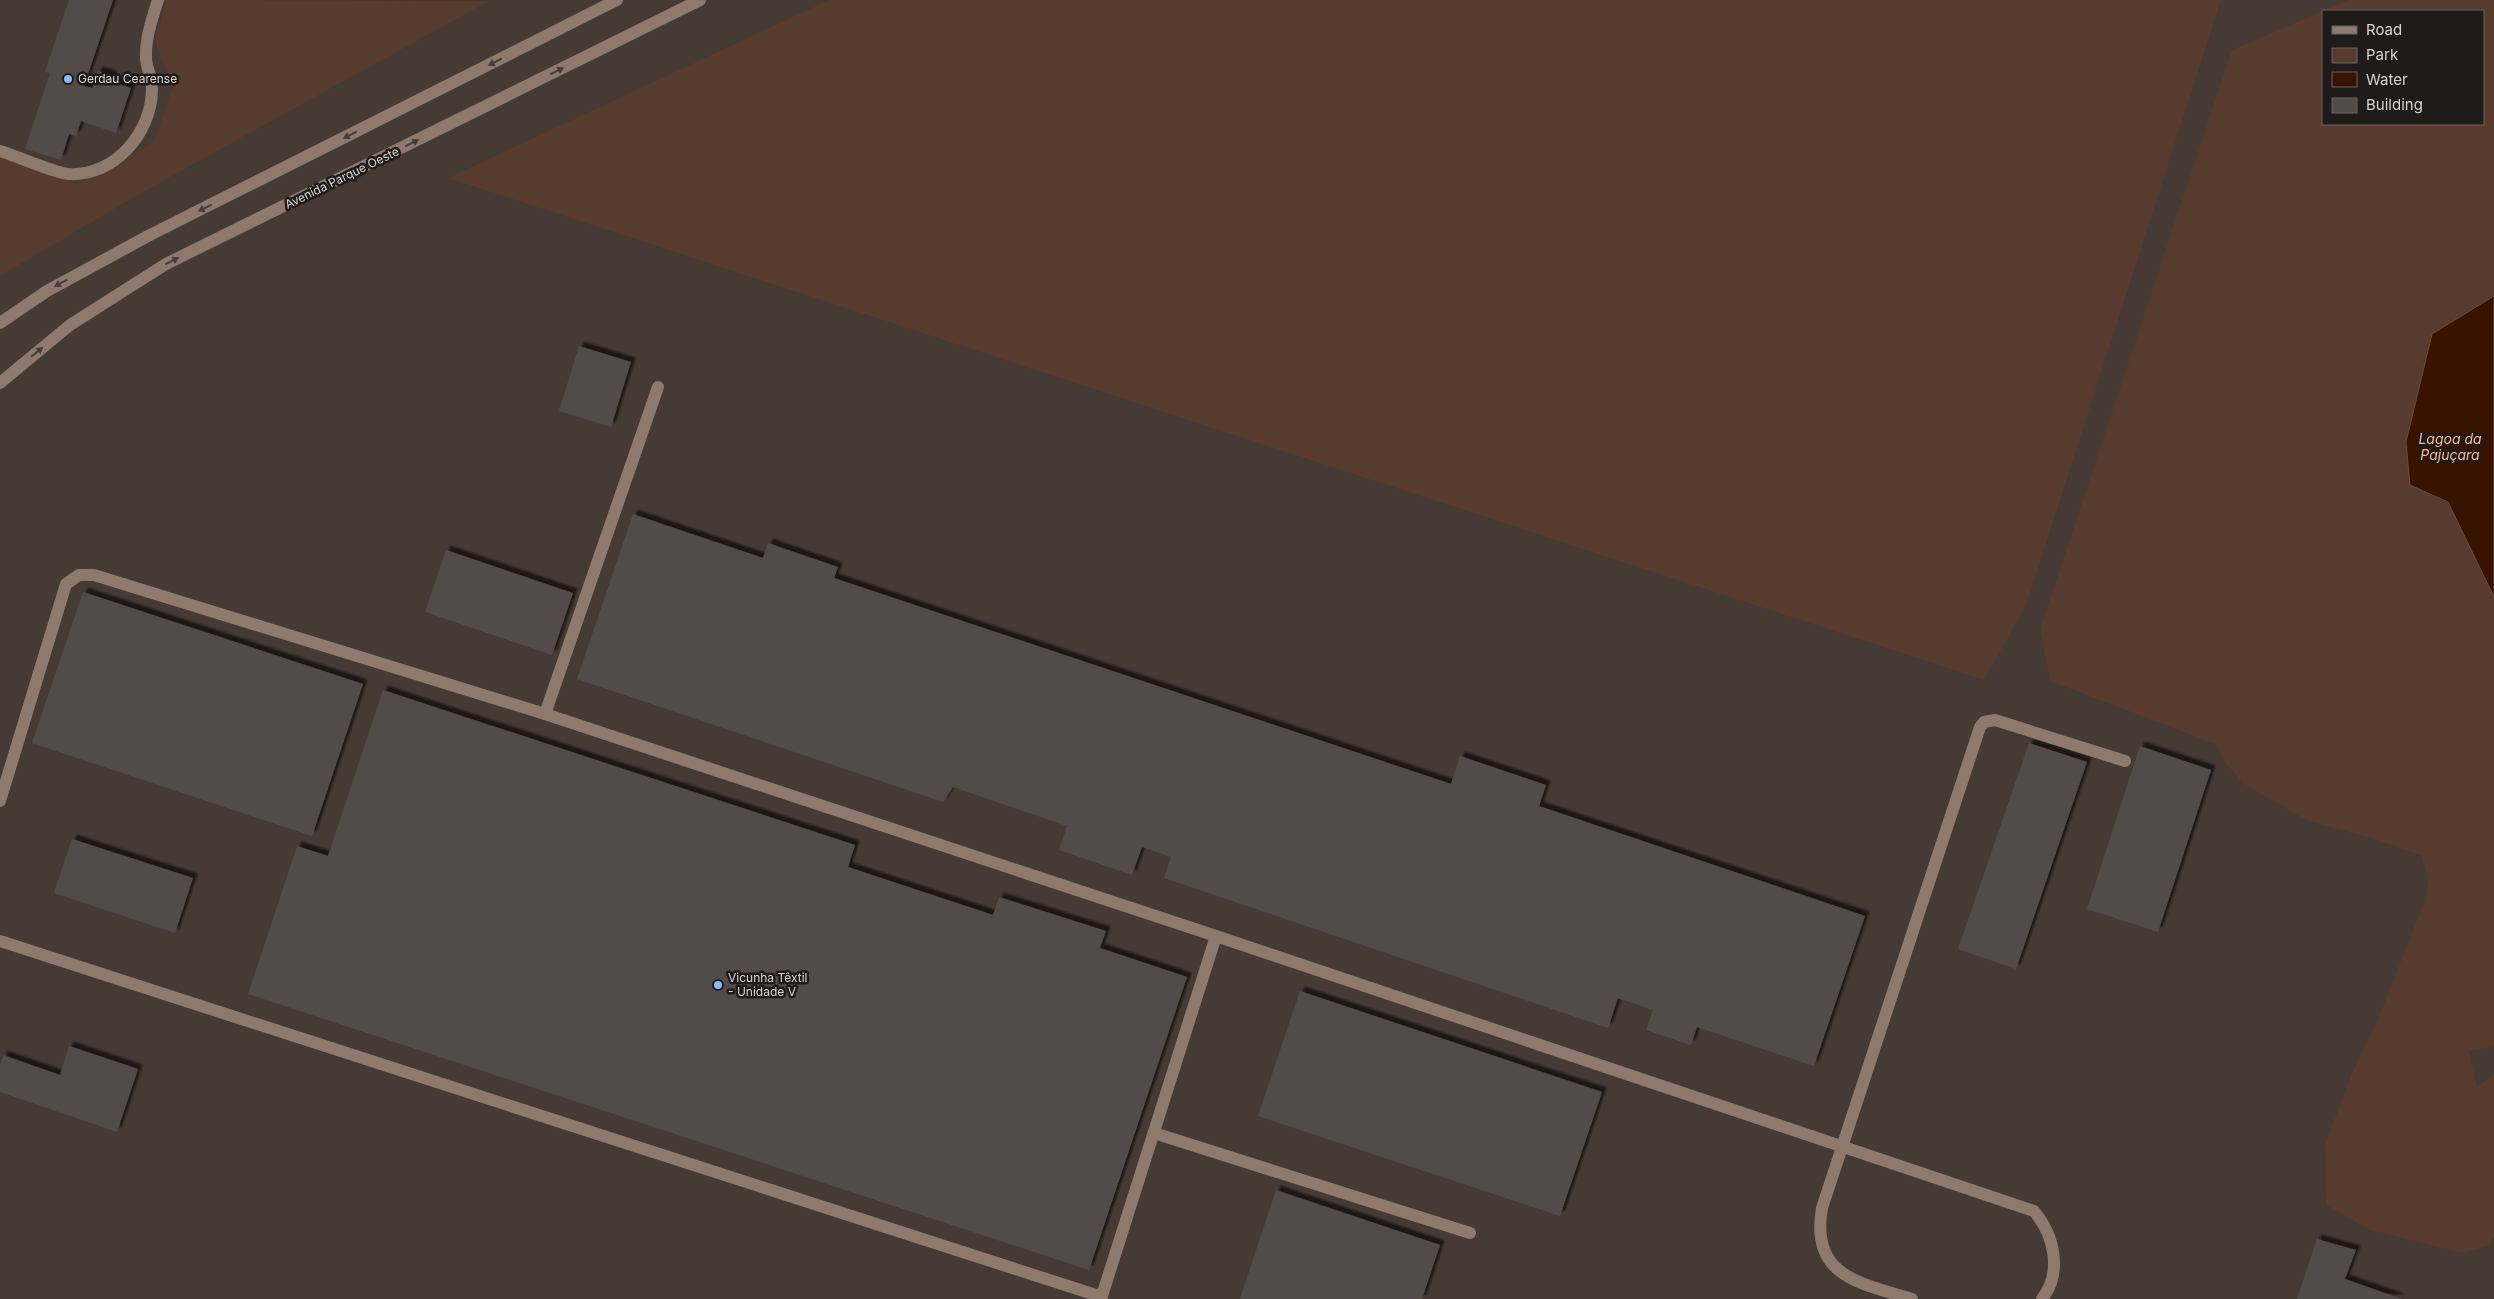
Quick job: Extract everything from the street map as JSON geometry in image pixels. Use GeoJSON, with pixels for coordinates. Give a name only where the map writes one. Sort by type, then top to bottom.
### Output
{"type":"FeatureCollection","features":[{"type":"Feature","properties":{"kind":"street"},"geometry":{"type":"LineString","coordinates":[[0,151],[66,174],[82,174],[98,169],[119,157],[144,128],[150,108],[151,77],[146,61],[148,32],[158,0]]}},
{"type":"Feature","properties":{"kind":"street"},"geometry":{"type":"LineString","coordinates":[[0,323],[48,291],[148,236],[617,0]]}},
{"type":"Feature","properties":{"kind":"street","name":"Avenida Parque Oeste"},"geometry":{"type":"LineString","coordinates":[[0,383],[70,325],[166,264],[700,0]]}},
{"type":"Feature","properties":{"kind":"street"},"geometry":{"type":"LineString","coordinates":[[545,714],[658,387]]}},
{"type":"Feature","properties":{"kind":"street"},"geometry":{"type":"LineString","coordinates":[[0,801],[66,584],[79,575],[94,575],[545,714],[1216,936],[2034,1211],[2045,1224],[2052,1239],[2054,1258],[2053,1276],[2042,1299]]}},
{"type":"Feature","properties":{"kind":"street"},"geometry":{"type":"LineString","coordinates":[[1912,1299],[1854,1281],[1837,1269],[1824,1252],[1819,1239],[1820,1217],[1980,727],[1984,722],[1995,720],[2125,761]]}},
{"type":"Feature","properties":{"kind":"street"},"geometry":{"type":"LineString","coordinates":[[0,941],[1101,1298],[1216,936]]}},
{"type":"Feature","properties":{"kind":"street"},"geometry":{"type":"LineString","coordinates":[[1154,1133],[1470,1232]]}},
{"type":"Feature","properties":{"kind":"shaded area"},"geometry":{"type":"Polygon","coordinates":[[[0,0],[2494,0],[2494,1299],[0,1299],[0,0]]]}},
{"type":"Feature","properties":{"kind":"green space"},"geometry":{"type":"Polygon","coordinates":[[[166,0],[489,1],[143,192],[0,276],[0,156],[76,184],[100,174],[154,142],[173,85],[155,43],[166,0]]]}},
{"type":"Feature","properties":{"kind":"green space"},"geometry":{"type":"Polygon","coordinates":[[[829,0],[2221,0],[2026,606],[1984,680],[448,178],[829,0]]]}},
{"type":"Feature","properties":{"kind":"green space"},"geometry":{"type":"Polygon","coordinates":[[[2348,0],[2494,0],[2494,296],[2432,334],[2410,485],[2448,502],[2494,597],[2494,1046],[2469,1051],[2477,1087],[2494,1074],[2494,1238],[2488,1246],[2462,1253],[2370,1230],[2326,1205],[2325,1145],[2351,1075],[2380,1014],[2423,905],[2428,883],[2422,856],[2375,839],[2308,821],[2244,784],[2227,765],[2215,744],[2050,681],[2040,629],[2232,50],[2322,11],[2322,125],[2484,125],[2484,10],[2325,10],[2348,0]]]}},
{"type":"Feature","properties":{"kind":"water","name":"Lagoa da Pajuçara"},"geometry":{"type":"Polygon","coordinates":[[[2494,296],[2494,597],[2448,502],[2410,485],[2406,442],[2432,334],[2494,296]]]}},
{"type":"Feature","properties":{"kind":"building","name":"Gerdau Cearense"},"geometry":{"type":"Polygon","coordinates":[[[69,0],[113,0],[84,86],[92,88],[98,71],[112,75],[114,82],[131,88],[116,133],[81,121],[76,136],[69,134],[61,160],[25,149],[50,73],[45,72],[69,0]]]}},
{"type":"Feature","properties":{"kind":"building"},"geometry":{"type":"Polygon","coordinates":[[[579,346],[631,362],[611,427],[559,411],[579,346]]]}},
{"type":"Feature","properties":{"kind":"building"},"geometry":{"type":"Polygon","coordinates":[[[633,514],[763,558],[768,543],[838,567],[834,578],[1451,784],[1460,756],[1546,785],[1539,806],[1865,916],[1814,1066],[1697,1027],[1691,1045],[1646,1030],[1653,1010],[1618,998],[1608,1028],[1164,878],[1171,857],[1142,847],[1132,875],[1059,850],[1067,826],[953,787],[943,802],[577,679],[633,514]]]}},
{"type":"Feature","properties":{"kind":"building"},"geometry":{"type":"Polygon","coordinates":[[[446,550],[573,593],[552,655],[425,612],[446,550]]]}},
{"type":"Feature","properties":{"kind":"building"},"geometry":{"type":"Polygon","coordinates":[[[83,592],[363,684],[312,836],[32,743],[83,592]]]}},
{"type":"Feature","properties":{"kind":"building","name":"Vicunha Têxtil - Unidade V"},"geometry":{"type":"Polygon","coordinates":[[[383,690],[855,845],[848,867],[993,915],[999,897],[1106,931],[1100,948],[1187,977],[1089,1270],[248,994],[297,846],[328,856],[383,690]]]}},
{"type":"Feature","properties":{"kind":"building"},"geometry":{"type":"Polygon","coordinates":[[[2029,743],[2087,762],[2016,969],[1958,949],[2029,743]]]}},
{"type":"Feature","properties":{"kind":"building"},"geometry":{"type":"Polygon","coordinates":[[[2140,746],[2211,770],[2158,932],[2087,909],[2140,746]]]}},
{"type":"Feature","properties":{"kind":"building"},"geometry":{"type":"Polygon","coordinates":[[[72,839],[193,878],[175,933],[54,893],[72,839]]]}},
{"type":"Feature","properties":{"kind":"building"},"geometry":{"type":"Polygon","coordinates":[[[1300,991],[1602,1092],[1560,1216],[1258,1116],[1300,991]]]}},
{"type":"Feature","properties":{"kind":"building"},"geometry":{"type":"Polygon","coordinates":[[[69,1046],[138,1069],[117,1132],[0,1092],[0,1066],[3,1055],[60,1075],[69,1046]]]}},
{"type":"Feature","properties":{"kind":"building"},"geometry":{"type":"Polygon","coordinates":[[[1276,1190],[1440,1245],[1422,1299],[1240,1299],[1276,1190]]]}},
{"type":"Feature","properties":{"kind":"building"},"geometry":{"type":"Polygon","coordinates":[[[2317,1239],[2356,1250],[2345,1279],[2402,1299],[2297,1299],[2317,1239]]]}},
{"type":"Feature","properties":{"kind":"place","name":"Gerdau Cearense"},"geometry":{"type":"Point","coordinates":[68,79]}},
{"type":"Feature","properties":{"kind":"place","name":"Vicunha Têxtil - Unidade V"},"geometry":{"type":"Point","coordinates":[718,985]}}]}
